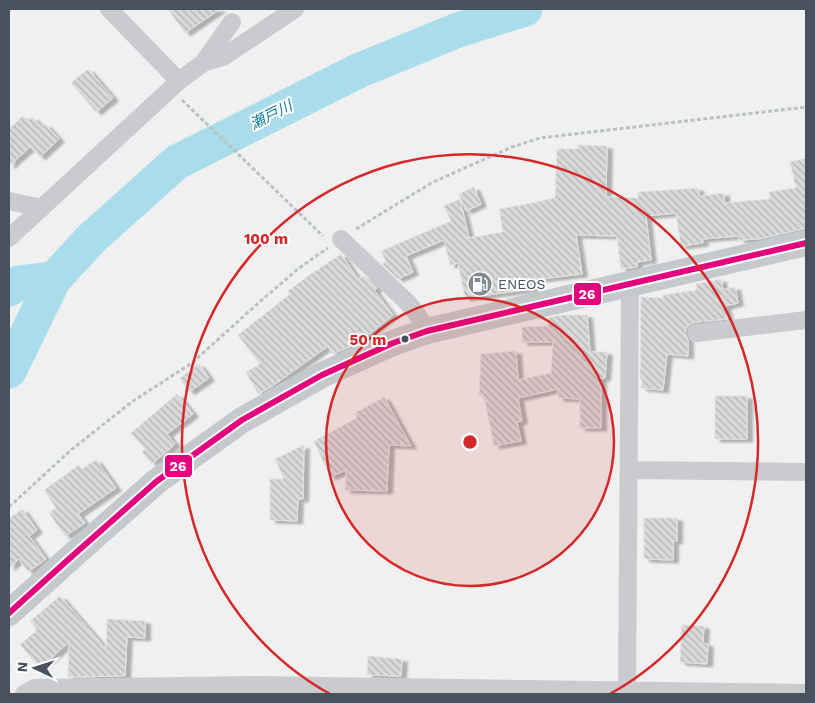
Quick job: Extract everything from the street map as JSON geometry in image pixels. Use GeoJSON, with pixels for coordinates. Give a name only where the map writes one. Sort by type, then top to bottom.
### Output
{"type":"FeatureCollection","features":[{"type":"Feature","properties":{"kind":"main road"},"geometry":{"type":"LineString","coordinates":[[9,613],[158,481],[242,420],[322,375],[393,343],[428,331],[806,243]]}},
{"type":"Feature","properties":{"kind":"street"},"geometry":{"type":"LineString","coordinates":[[109,9],[179,89]]}},
{"type":"Feature","properties":{"kind":"street"},"geometry":{"type":"LineString","coordinates":[[203,63],[223,57],[294,9]]}},
{"type":"Feature","properties":{"kind":"street"},"geometry":{"type":"LineString","coordinates":[[9,238],[179,89],[203,63],[232,22]]}},
{"type":"Feature","properties":{"kind":"street"},"geometry":{"type":"LineString","coordinates":[[9,201],[42,208]]}},
{"type":"Feature","properties":{"kind":"street"},"geometry":{"type":"LineString","coordinates":[[336,242],[408,303],[428,331]]}},
{"type":"Feature","properties":{"kind":"street"},"geometry":{"type":"LineString","coordinates":[[627,691],[630,283]]}},
{"type":"Feature","properties":{"kind":"street"},"geometry":{"type":"LineString","coordinates":[[696,333],[806,320]]}},
{"type":"Feature","properties":{"kind":"street"},"geometry":{"type":"LineString","coordinates":[[628,470],[806,472]]}},
{"type":"Feature","properties":{"kind":"street"},"geometry":{"type":"LineString","coordinates":[[24,694],[35,688],[256,685],[806,693]]}},
{"type":"Feature","properties":{"kind":"path"},"geometry":{"type":"LineString","coordinates":[[179,89],[336,242]]}},
{"type":"Feature","properties":{"kind":"path"},"geometry":{"type":"LineString","coordinates":[[9,507],[71,450],[133,401],[192,363],[299,268],[336,242],[433,182],[512,147],[540,138],[806,107]]}},
{"type":"Feature","properties":{"kind":"building"},"geometry":{"type":"Polygon","coordinates":[[[168,9],[220,9],[185,33],[168,9]]]}},
{"type":"Feature","properties":{"kind":"building"},"geometry":{"type":"Polygon","coordinates":[[[88,69],[113,98],[96,112],[71,83],[88,69]]]}},
{"type":"Feature","properties":{"kind":"building"},"geometry":{"type":"Polygon","coordinates":[[[23,116],[28,121],[32,117],[42,127],[45,124],[59,139],[40,157],[30,147],[9,166],[9,129],[23,116]]]}},
{"type":"Feature","properties":{"kind":"building"},"geometry":{"type":"Polygon","coordinates":[[[578,145],[607,146],[606,197],[638,198],[638,192],[698,188],[699,196],[724,193],[724,203],[770,199],[769,192],[796,188],[790,162],[806,158],[806,228],[759,239],[739,240],[739,236],[702,239],[703,243],[681,246],[676,213],[646,216],[651,260],[637,262],[637,267],[621,269],[617,236],[576,235],[582,274],[532,280],[532,289],[465,298],[458,263],[450,265],[444,240],[406,256],[413,272],[398,279],[382,264],[386,262],[381,251],[451,221],[444,206],[460,199],[469,238],[503,232],[499,209],[555,198],[557,149],[578,149],[578,145]]]}},
{"type":"Feature","properties":{"kind":"building"},"geometry":{"type":"Polygon","coordinates":[[[474,187],[481,204],[466,211],[459,194],[474,187]]]}},
{"type":"Feature","properties":{"kind":"building"},"geometry":{"type":"Polygon","coordinates":[[[341,254],[358,279],[364,276],[377,288],[374,290],[393,315],[364,338],[349,347],[332,354],[328,346],[271,387],[258,394],[246,372],[260,364],[238,335],[290,294],[288,291],[341,254]]]}},
{"type":"Feature","properties":{"kind":"building"},"geometry":{"type":"Polygon","coordinates":[[[721,279],[723,290],[735,287],[738,303],[725,306],[728,319],[695,322],[689,325],[685,334],[688,340],[688,356],[667,354],[663,390],[641,388],[641,297],[663,298],[663,295],[697,290],[696,284],[721,279]]]}},
{"type":"Feature","properties":{"kind":"building"},"geometry":{"type":"Polygon","coordinates":[[[560,315],[587,315],[590,352],[607,352],[605,378],[601,378],[601,428],[580,428],[580,399],[558,398],[558,389],[518,398],[522,421],[517,422],[521,441],[494,446],[484,396],[479,396],[481,354],[516,351],[518,380],[551,373],[553,342],[522,342],[522,327],[548,326],[548,318],[560,315]]]}},
{"type":"Feature","properties":{"kind":"building"},"geometry":{"type":"Polygon","coordinates":[[[199,364],[209,378],[189,392],[180,378],[199,364]]]}},
{"type":"Feature","properties":{"kind":"building"},"geometry":{"type":"Polygon","coordinates":[[[177,394],[193,414],[167,434],[175,444],[152,464],[142,452],[145,449],[131,433],[177,394]]]}},
{"type":"Feature","properties":{"kind":"building"},"geometry":{"type":"Polygon","coordinates":[[[715,396],[747,396],[747,439],[715,439],[715,396]]]}},
{"type":"Feature","properties":{"kind":"building"},"geometry":{"type":"Polygon","coordinates":[[[384,397],[411,446],[389,445],[387,491],[345,490],[346,470],[330,477],[314,441],[357,418],[355,413],[384,397]]]}},
{"type":"Feature","properties":{"kind":"building"},"geometry":{"type":"Polygon","coordinates":[[[304,445],[303,499],[298,499],[297,521],[270,520],[270,479],[284,479],[275,459],[304,445]]]}},
{"type":"Feature","properties":{"kind":"building"},"geometry":{"type":"Polygon","coordinates":[[[96,460],[116,488],[78,514],[85,523],[65,536],[49,513],[56,508],[44,490],[79,465],[82,469],[96,460]]]}},
{"type":"Feature","properties":{"kind":"building"},"geometry":{"type":"Polygon","coordinates":[[[22,509],[37,530],[29,536],[46,559],[28,572],[19,559],[9,568],[9,519],[22,509]]]}},
{"type":"Feature","properties":{"kind":"building"},"geometry":{"type":"Polygon","coordinates":[[[644,518],[677,518],[677,541],[673,541],[673,560],[644,559],[644,518]]]}},
{"type":"Feature","properties":{"kind":"building"},"geometry":{"type":"Polygon","coordinates":[[[60,596],[106,649],[107,619],[145,621],[145,638],[127,637],[125,676],[68,677],[69,642],[40,668],[20,645],[37,630],[30,621],[60,596]]]}},
{"type":"Feature","properties":{"kind":"building"},"geometry":{"type":"Polygon","coordinates":[[[682,625],[704,626],[703,643],[708,644],[707,664],[680,662],[682,625]]]}},
{"type":"Feature","properties":{"kind":"building"},"geometry":{"type":"Polygon","coordinates":[[[368,656],[402,659],[401,676],[367,675],[368,656]]]}},
{"type":"Feature","properties":{"kind":"waterway","name":"瀬戸川"},"geometry":{"type":"LineString","coordinates":[[9,371],[54,279],[92,238],[177,162],[358,71],[458,30],[525,9]]}},
{"type":"Feature","properties":{"kind":"waterway","name":"瀬戸川"},"geometry":{"type":"LineString","coordinates":[[9,289],[19,283],[54,279]]}},
{"type":"Feature","properties":{"kind":"transit line","name":"26"},"geometry":{"type":"LineString","coordinates":[[9,613],[157,481],[242,420],[322,375],[393,343],[427,331],[806,243]]}},
{"type":"Feature","properties":{"kind":"place","name":"ENEOS"},"geometry":{"type":"Point","coordinates":[480,284]}}]}
